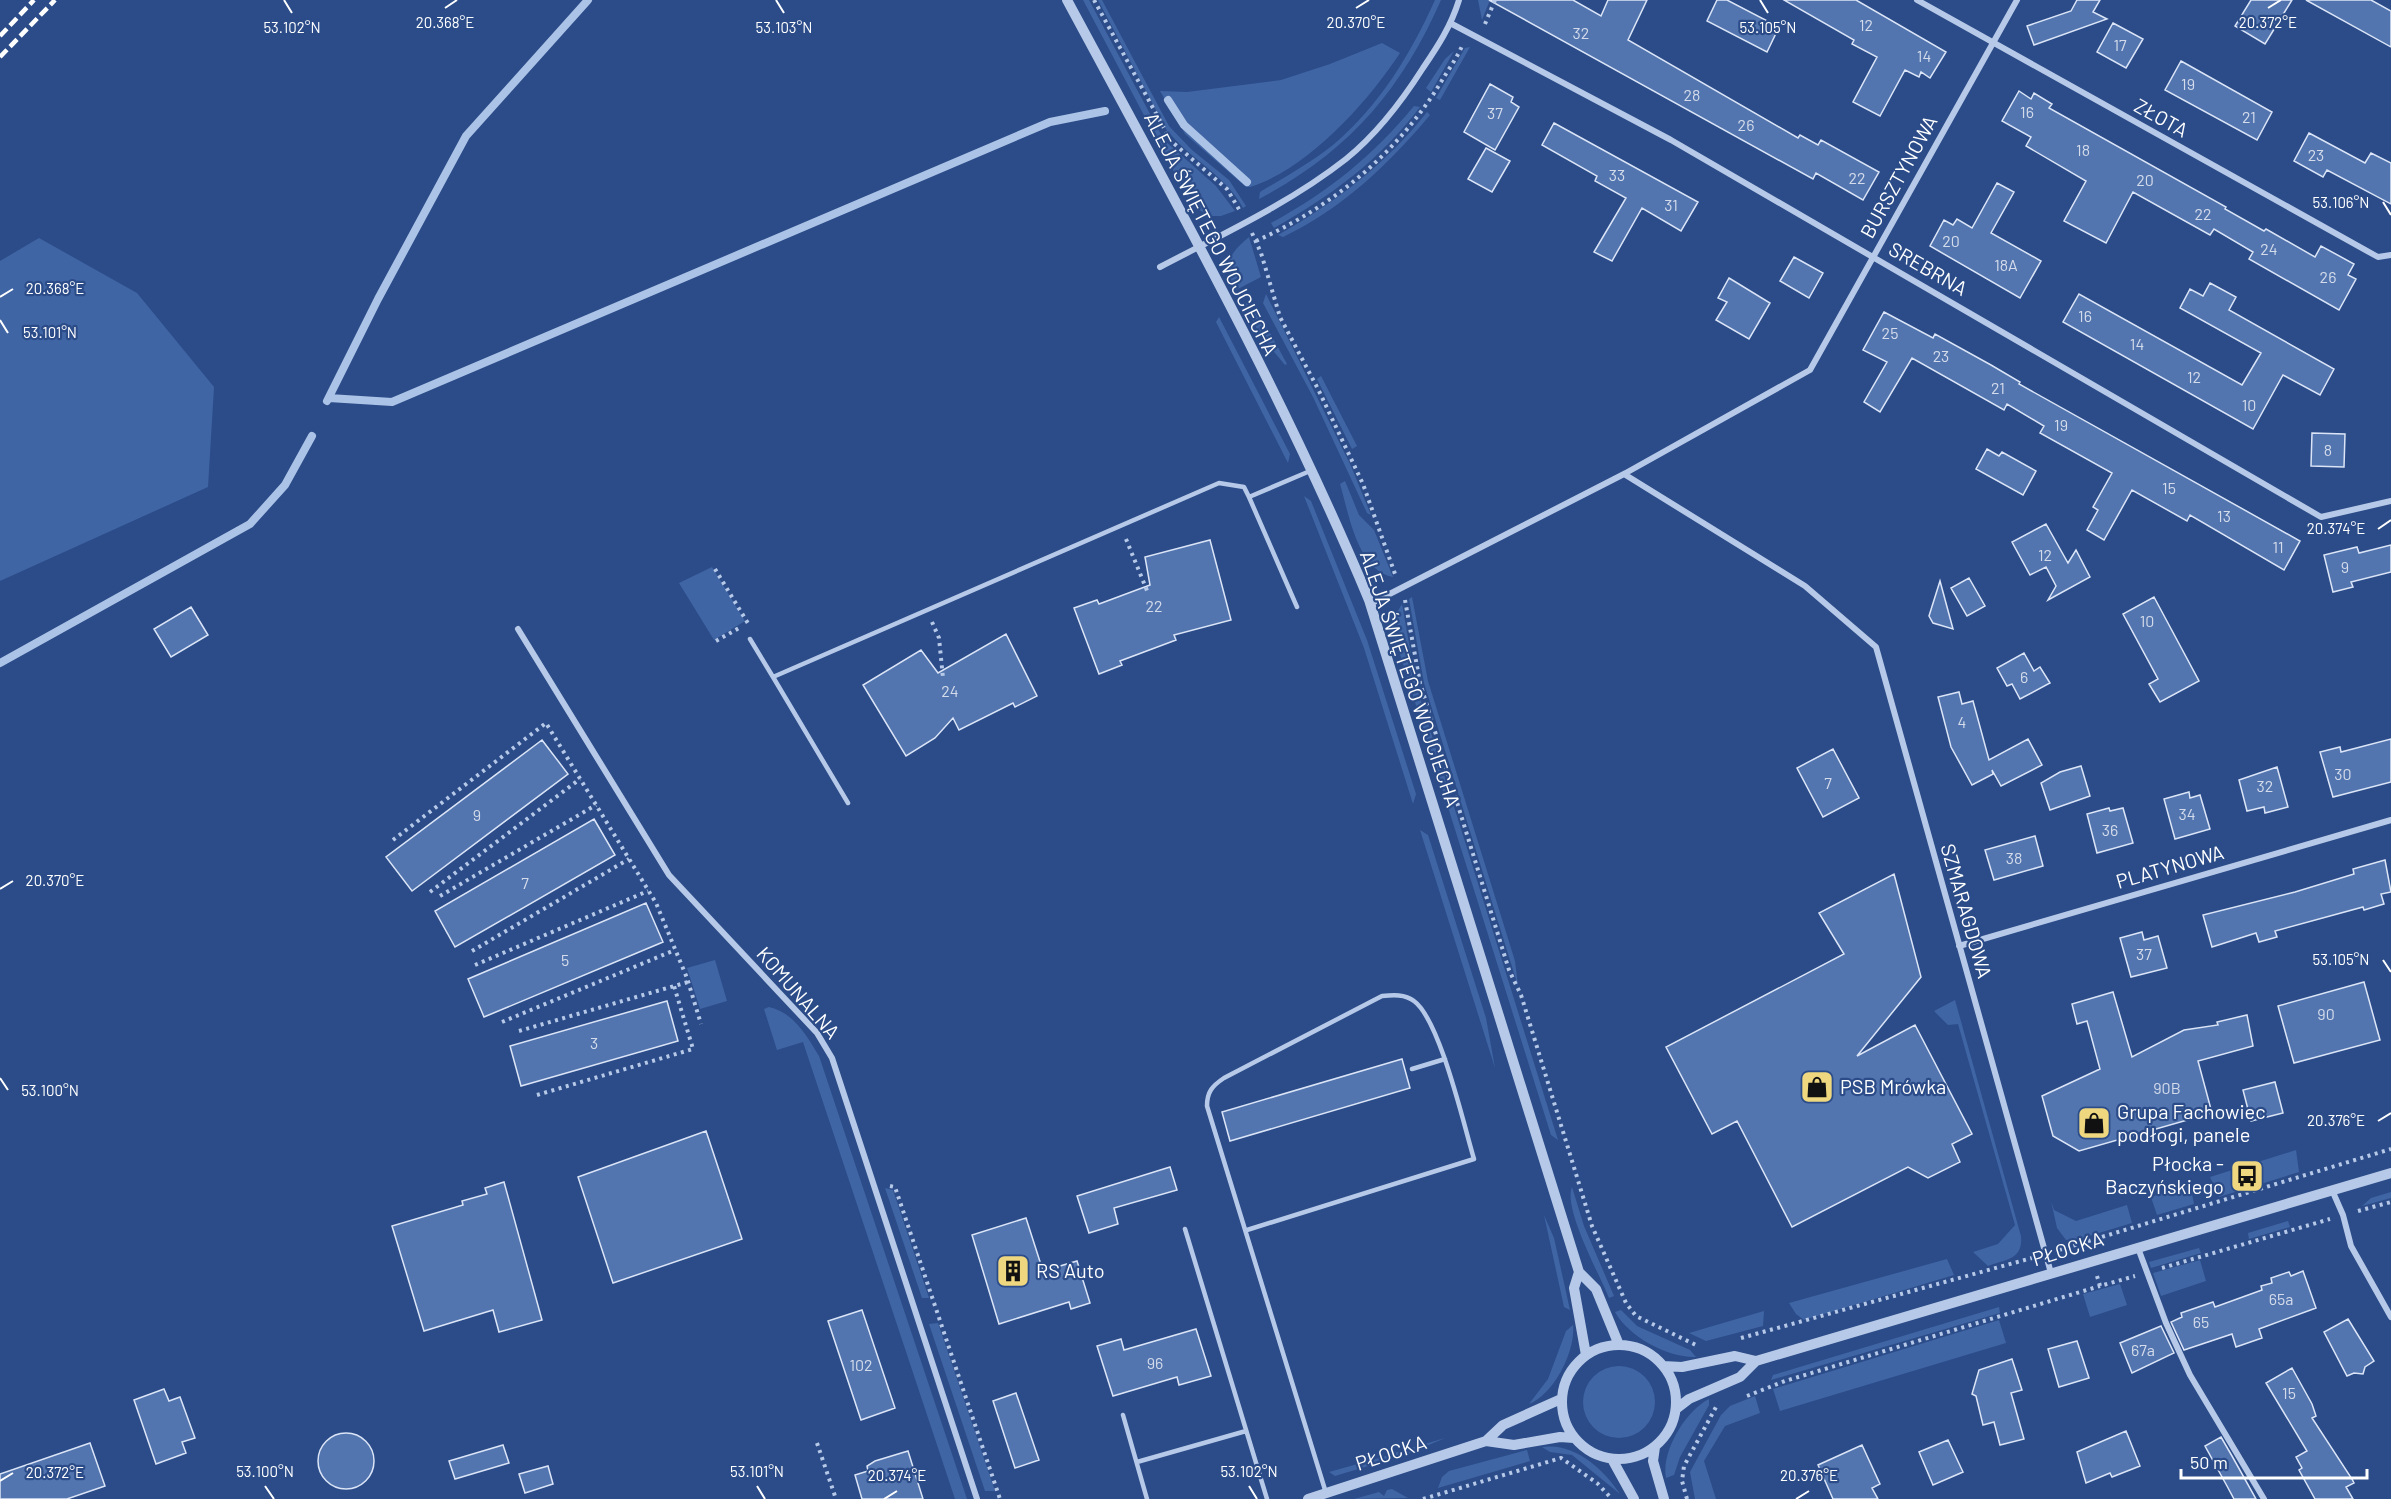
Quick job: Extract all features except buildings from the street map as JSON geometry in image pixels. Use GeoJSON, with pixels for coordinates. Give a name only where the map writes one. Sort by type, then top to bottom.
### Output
{"type":"FeatureCollection","features":[{"type":"Feature","properties":{"kind":"street","name":"ALEJA ŚWIĘTEGO WOJCIECHA"},"geometry":{"type":"LineString","coordinates":[[1067,0],[1199,246],[1312,470],[1370,604],[1579,1272],[1596,1288],[1619,1345]]}},
{"type":"Feature","properties":{"kind":"street"},"geometry":{"type":"LineString","coordinates":[[1160,267],[1296,194],[1347,159],[1378,128],[1407,93],[1452,24],[1459,0]]}},
{"type":"Feature","properties":{"kind":"street","name":"ZŁOTA"},"geometry":{"type":"LineString","coordinates":[[1917,0],[2378,257],[2391,255]]}},
{"type":"Feature","properties":{"kind":"street","name":"BURSZTYNOWA"},"geometry":{"type":"LineString","coordinates":[[1624,474],[1810,370],[2017,0]]}},
{"type":"Feature","properties":{"kind":"street","name":"SREBRNA"},"geometry":{"type":"LineString","coordinates":[[1452,24],[1671,140],[2321,517],[2391,501]]}},
{"type":"Feature","properties":{"kind":"street"},"geometry":{"type":"LineString","coordinates":[[1370,604],[1624,474]]}},
{"type":"Feature","properties":{"kind":"street","name":"SZMARAGDOWA"},"geometry":{"type":"LineString","coordinates":[[1624,474],[1805,586],[1876,647],[2050,1273]]}},
{"type":"Feature","properties":{"kind":"street","name":"KOMUNALNA"},"geometry":{"type":"LineString","coordinates":[[518,629],[669,875],[824,1044],[832,1058],[977,1499]]}},
{"type":"Feature","properties":{"kind":"street","name":"PLATYNOWA"},"geometry":{"type":"LineString","coordinates":[[1959,946],[2391,820]]}},
{"type":"Feature","properties":{"kind":"street","name":"PŁOCKA"},"geometry":{"type":"LineString","coordinates":[[1676,1409],[1689,1399],[1740,1377],[1756,1361],[2391,1173]]}},
{"type":"Feature","properties":{"kind":"street"},"geometry":{"type":"LineString","coordinates":[[2332,1190],[2343,1215],[2351,1246],[2391,1317]]}},
{"type":"Feature","properties":{"kind":"street"},"geometry":{"type":"LineString","coordinates":[[2138,1247],[2146,1272],[2190,1376],[2264,1499]]}},
{"type":"Feature","properties":{"kind":"street","name":"ALEJA ŚWIĘTEGO WOJCIECHA"},"geometry":{"type":"LineString","coordinates":[[1579,1272],[1574,1288],[1586,1356]]}},
{"type":"Feature","properties":{"kind":"street"},"geometry":{"type":"LineString","coordinates":[[1619,1345],[1643,1351],[1664,1366],[1676,1394],[1676,1409],[1665,1437],[1655,1447],[1641,1455],[1612,1459],[1585,1449],[1574,1438],[1567,1426],[1562,1399],[1569,1375],[1586,1356],[1596,1350],[1619,1345]]}},
{"type":"Feature","properties":{"kind":"street","name":"PŁOCKA"},"geometry":{"type":"LineString","coordinates":[[1664,1366],[1682,1367],[1735,1356],[1756,1361]]}},
{"type":"Feature","properties":{"kind":"street","name":"PŁOCKA"},"geometry":{"type":"LineString","coordinates":[[1308,1499],[1486,1441],[1503,1425],[1562,1399]]}},
{"type":"Feature","properties":{"kind":"street","name":"PŁOCKA"},"geometry":{"type":"LineString","coordinates":[[1486,1441],[1514,1445],[1560,1437],[1574,1438]]}},
{"type":"Feature","properties":{"kind":"street"},"geometry":{"type":"LineString","coordinates":[[1655,1447],[1653,1461],[1664,1499]]}},
{"type":"Feature","properties":{"kind":"street"},"geometry":{"type":"LineString","coordinates":[[1612,1459],[1634,1499]]}},
{"type":"Feature","properties":{"kind":"lane"},"geometry":{"type":"LineString","coordinates":[[1249,497],[1312,470]]}},
{"type":"Feature","properties":{"kind":"lane"},"geometry":{"type":"LineString","coordinates":[[773,677],[1219,483],[1244,487],[1297,607]]}},
{"type":"Feature","properties":{"kind":"lane"},"geometry":{"type":"LineString","coordinates":[[750,639],[848,803]]}},
{"type":"Feature","properties":{"kind":"lane"},"geometry":{"type":"LineString","coordinates":[[1247,1230],[1474,1160],[1444,1059],[1427,1020],[1414,1001],[1398,995],[1382,996],[1213,1086],[1207,1096],[1207,1106],[1326,1493]]}},
{"type":"Feature","properties":{"kind":"lane"},"geometry":{"type":"LineString","coordinates":[[1412,1069],[1444,1059]]}},
{"type":"Feature","properties":{"kind":"lane"},"geometry":{"type":"LineString","coordinates":[[1185,1229],[1267,1499]]}},
{"type":"Feature","properties":{"kind":"lane"},"geometry":{"type":"LineString","coordinates":[[1123,1415],[1147,1499]]}},
{"type":"Feature","properties":{"kind":"lane"},"geometry":{"type":"LineString","coordinates":[[1137,1462],[1246,1431]]}},
{"type":"Feature","properties":{"kind":"path"},"geometry":{"type":"LineString","coordinates":[[1094,0],[1171,141],[1227,189],[1239,210]]}},
{"type":"Feature","properties":{"kind":"path"},"geometry":{"type":"LineString","coordinates":[[1479,40],[1495,0]]}},
{"type":"Feature","properties":{"kind":"path"},"geometry":{"type":"LineString","coordinates":[[1252,233],[1261,253],[1268,283],[1280,317],[1318,389],[1363,484],[1396,577]]}},
{"type":"Feature","properties":{"kind":"path"},"geometry":{"type":"LineString","coordinates":[[1125,536],[1148,593]]}},
{"type":"Feature","properties":{"kind":"path"},"geometry":{"type":"LineString","coordinates":[[715,569],[755,634],[750,639]]}},
{"type":"Feature","properties":{"kind":"path"},"geometry":{"type":"LineString","coordinates":[[1405,600],[1420,683],[1509,970],[1521,995],[1592,1226],[1626,1303],[1636,1316],[1701,1349]]}},
{"type":"Feature","properties":{"kind":"path"},"geometry":{"type":"LineString","coordinates":[[931,618],[939,638],[943,678]]}},
{"type":"Feature","properties":{"kind":"path"},"geometry":{"type":"LineString","coordinates":[[716,641],[748,622]]}},
{"type":"Feature","properties":{"kind":"path"},"geometry":{"type":"LineString","coordinates":[[393,840],[546,723],[648,891],[688,982],[701,1024]]}},
{"type":"Feature","properties":{"kind":"path"},"geometry":{"type":"LineString","coordinates":[[430,892],[580,779]]}},
{"type":"Feature","properties":{"kind":"path"},"geometry":{"type":"LineString","coordinates":[[440,896],[596,805]]}},
{"type":"Feature","properties":{"kind":"path"},"geometry":{"type":"LineString","coordinates":[[472,951],[629,860]]}},
{"type":"Feature","properties":{"kind":"path"},"geometry":{"type":"LineString","coordinates":[[475,964],[648,891]]}},
{"type":"Feature","properties":{"kind":"path"},"geometry":{"type":"LineString","coordinates":[[502,1022],[675,950]]}},
{"type":"Feature","properties":{"kind":"path"},"geometry":{"type":"LineString","coordinates":[[519,1031],[688,982]]}},
{"type":"Feature","properties":{"kind":"path"},"geometry":{"type":"LineString","coordinates":[[537,1095],[693,1049],[674,986]]}},
{"type":"Feature","properties":{"kind":"path"},"geometry":{"type":"LineString","coordinates":[[872,1180],[895,1187],[1000,1499]]}},
{"type":"Feature","properties":{"kind":"path"},"geometry":{"type":"LineString","coordinates":[[1743,1397],[1785,1381],[2146,1272],[2391,1202]]}},
{"type":"Feature","properties":{"kind":"path"},"geometry":{"type":"LineString","coordinates":[[2093,1260],[2100,1286]]}},
{"type":"Feature","properties":{"kind":"path"},"geometry":{"type":"LineString","coordinates":[[1687,1499],[1682,1480],[1683,1466],[1717,1402]]}},
{"type":"Feature","properties":{"kind":"path"},"geometry":{"type":"LineString","coordinates":[[817,1443],[836,1499]]}},
{"type":"Feature","properties":{"kind":"path"},"geometry":{"type":"LineString","coordinates":[[1423,1499],[1561,1458],[1597,1483],[1612,1499]]}},
{"type":"Feature","properties":{"kind":"shaded area"},"geometry":{"type":"Polygon","coordinates":[[[1083,0],[1089,0],[1164,140],[1216,186],[1235,211],[1221,216],[1210,216],[1192,206],[1083,0]]]}},
{"type":"Feature","properties":{"kind":"shaded area"},"geometry":{"type":"Polygon","coordinates":[[[1098,0],[1102,0],[1169,126],[1192,150],[1229,180],[1246,206],[1243,208],[1227,186],[1175,140],[1166,129],[1098,0]]]}},
{"type":"Feature","properties":{"kind":"shaded area"},"geometry":{"type":"Polygon","coordinates":[[[1435,0],[1441,0],[1408,63],[1368,116],[1319,161],[1291,181],[1259,199],[1260,192],[1324,152],[1350,130],[1379,96],[1404,60],[1435,0]]]}},
{"type":"Feature","properties":{"kind":"shaded area"},"geometry":{"type":"Polygon","coordinates":[[[1478,0],[1490,0],[1482,20],[1478,0]]]}},
{"type":"Feature","properties":{"kind":"shaded area"},"geometry":{"type":"Polygon","coordinates":[[[1382,43],[1400,53],[1354,112],[1315,150],[1272,178],[1250,187],[1246,187],[1185,134],[1160,91],[1187,92],[1281,80],[1330,64],[1382,43]]]}},
{"type":"Feature","properties":{"kind":"shaded area"},"geometry":{"type":"Polygon","coordinates":[[[1470,47],[1440,100],[1436,98],[1465,48],[1470,47]]]}},
{"type":"Feature","properties":{"kind":"shaded area"},"geometry":{"type":"Polygon","coordinates":[[[1454,51],[1431,92],[1426,88],[1445,59],[1454,51]]]}},
{"type":"Feature","properties":{"kind":"shaded area"},"geometry":{"type":"Polygon","coordinates":[[[1414,106],[1420,107],[1405,126],[1371,160],[1335,190],[1274,228],[1271,223],[1312,199],[1349,172],[1414,106]]]}},
{"type":"Feature","properties":{"kind":"shaded area"},"geometry":{"type":"Polygon","coordinates":[[[1427,112],[1430,115],[1398,151],[1345,199],[1305,226],[1283,237],[1278,235],[1340,196],[1377,166],[1427,112]]]}},
{"type":"Feature","properties":{"kind":"shaded area"},"geometry":{"type":"Polygon","coordinates":[[[1249,237],[1261,277],[1236,290],[1229,273],[1230,260],[1232,254],[1249,237]]]}},
{"type":"Feature","properties":{"kind":"shaded area"},"geometry":{"type":"Polygon","coordinates":[[[39,238],[137,293],[214,387],[208,487],[0,581],[0,261],[39,238]]]}},
{"type":"Feature","properties":{"kind":"shaded area"},"geometry":{"type":"Polygon","coordinates":[[[1266,294],[1351,466],[1371,515],[1367,513],[1313,397],[1263,303],[1266,294]]]}},
{"type":"Feature","properties":{"kind":"shaded area"},"geometry":{"type":"Polygon","coordinates":[[[1244,304],[1256,307],[1287,364],[1285,365],[1260,335],[1244,304]]]}},
{"type":"Feature","properties":{"kind":"shaded area"},"geometry":{"type":"Polygon","coordinates":[[[1219,317],[1290,454],[1288,463],[1216,322],[1219,317]]]}},
{"type":"Feature","properties":{"kind":"shaded area"},"geometry":{"type":"Polygon","coordinates":[[[1321,376],[1357,446],[1352,449],[1317,379],[1321,376]]]}},
{"type":"Feature","properties":{"kind":"shaded area"},"geometry":{"type":"Polygon","coordinates":[[[1345,481],[1359,515],[1374,530],[1393,577],[1381,572],[1371,564],[1356,539],[1340,484],[1345,481]]]}},
{"type":"Feature","properties":{"kind":"shaded area"},"geometry":{"type":"Polygon","coordinates":[[[1304,496],[1311,501],[1367,640],[1416,794],[1413,804],[1364,648],[1304,496]]]}},
{"type":"Feature","properties":{"kind":"shaded area"},"geometry":{"type":"Polygon","coordinates":[[[712,567],[745,621],[714,640],[679,583],[712,567]]]}},
{"type":"Feature","properties":{"kind":"shaded area"},"geometry":{"type":"Polygon","coordinates":[[[1412,597],[1428,681],[1515,961],[1518,986],[1424,683],[1409,599],[1412,597]]]}},
{"type":"Feature","properties":{"kind":"shaded area"},"geometry":{"type":"Polygon","coordinates":[[[1402,604],[1417,688],[1558,1140],[1551,1135],[1393,632],[1393,619],[1402,604]]]}},
{"type":"Feature","properties":{"kind":"shaded area"},"geometry":{"type":"Polygon","coordinates":[[[1420,830],[1428,835],[1486,1018],[1495,1068],[1420,830]]]}},
{"type":"Feature","properties":{"kind":"shaded area"},"geometry":{"type":"Polygon","coordinates":[[[715,960],[727,1001],[700,1009],[687,968],[715,960]]]}},
{"type":"Feature","properties":{"kind":"shaded area"},"geometry":{"type":"Polygon","coordinates":[[[1955,1000],[2021,1236],[2021,1244],[2016,1254],[2007,1260],[1988,1266],[1973,1252],[1998,1244],[2015,1225],[1958,1024],[1948,1025],[1934,1011],[1955,1000]]]}},
{"type":"Feature","properties":{"kind":"shaded area"},"geometry":{"type":"Polygon","coordinates":[[[769,1007],[792,1019],[819,1056],[967,1499],[955,1499],[803,1042],[777,1050],[764,1009],[769,1007]]]}},
{"type":"Feature","properties":{"kind":"shaded area"},"geometry":{"type":"Polygon","coordinates":[[[2296,1150],[2299,1172],[2219,1197],[2210,1177],[2296,1150]]]}},
{"type":"Feature","properties":{"kind":"shaded area"},"geometry":{"type":"Polygon","coordinates":[[[2190,1184],[2194,1204],[2157,1215],[2151,1197],[2190,1184]]]}},
{"type":"Feature","properties":{"kind":"shaded area"},"geometry":{"type":"Polygon","coordinates":[[[1572,1187],[1584,1226],[1614,1296],[1609,1298],[1577,1226],[1571,1197],[1572,1187]]]}},
{"type":"Feature","properties":{"kind":"shaded area"},"geometry":{"type":"Polygon","coordinates":[[[885,1188],[893,1190],[929,1298],[922,1298],[885,1188]]]}},
{"type":"Feature","properties":{"kind":"shaded area"},"geometry":{"type":"Polygon","coordinates":[[[2391,1192],[2391,1198],[2362,1206],[2371,1198],[2391,1192]]]}},
{"type":"Feature","properties":{"kind":"shaded area"},"geometry":{"type":"Polygon","coordinates":[[[2051,1201],[2054,1210],[2076,1221],[2127,1205],[2132,1223],[2079,1239],[2066,1240],[2057,1228],[2051,1201]]]}},
{"type":"Feature","properties":{"kind":"shaded area"},"geometry":{"type":"Polygon","coordinates":[[[1544,1215],[1554,1238],[1570,1310],[1564,1307],[1544,1215]]]}},
{"type":"Feature","properties":{"kind":"shaded area"},"geometry":{"type":"Polygon","coordinates":[[[2288,1221],[2290,1227],[2249,1239],[2248,1233],[2288,1221]]]}},
{"type":"Feature","properties":{"kind":"shaded area"},"geometry":{"type":"Polygon","coordinates":[[[2199,1248],[2201,1253],[2151,1268],[2149,1262],[2199,1248]]]}},
{"type":"Feature","properties":{"kind":"shaded area"},"geometry":{"type":"Polygon","coordinates":[[[1947,1259],[1954,1275],[1804,1320],[1796,1314],[1789,1303],[1947,1259]]]}},
{"type":"Feature","properties":{"kind":"shaded area"},"geometry":{"type":"Polygon","coordinates":[[[2200,1260],[2206,1281],[2161,1296],[2153,1273],[2200,1260]]]}},
{"type":"Feature","properties":{"kind":"shaded area"},"geometry":{"type":"Polygon","coordinates":[[[2120,1284],[2127,1305],[2090,1317],[2083,1294],[2120,1284]]]}},
{"type":"Feature","properties":{"kind":"shaded area"},"geometry":{"type":"Polygon","coordinates":[[[1999,1307],[2000,1313],[1771,1380],[1773,1375],[1999,1307]]]}},
{"type":"Feature","properties":{"kind":"shaded area"},"geometry":{"type":"Polygon","coordinates":[[[1621,1310],[1637,1326],[1690,1350],[1696,1357],[1674,1354],[1650,1344],[1621,1321],[1615,1312],[1621,1310]]]}},
{"type":"Feature","properties":{"kind":"shaded area"},"geometry":{"type":"Polygon","coordinates":[[[1764,1311],[1763,1326],[1706,1341],[1689,1333],[1764,1311]]]}},
{"type":"Feature","properties":{"kind":"shaded area"},"geometry":{"type":"Polygon","coordinates":[[[1999,1320],[2006,1343],[1780,1411],[1773,1389],[1999,1320]]]}},
{"type":"Feature","properties":{"kind":"shaded area"},"geometry":{"type":"Polygon","coordinates":[[[938,1323],[995,1491],[985,1491],[929,1324],[938,1323]]]}},
{"type":"Feature","properties":{"kind":"shaded area"},"geometry":{"type":"Polygon","coordinates":[[[1573,1325],[1571,1347],[1562,1370],[1547,1391],[1529,1404],[1548,1379],[1566,1331],[1573,1325]]]}},
{"type":"Feature","properties":{"kind":"shaded area"},"geometry":{"type":"Polygon","coordinates":[[[1626,1366],[1645,1376],[1653,1388],[1655,1402],[1653,1416],[1645,1428],[1633,1436],[1612,1438],[1593,1428],[1585,1416],[1583,1395],[1593,1376],[1605,1368],[1626,1366]]]}},
{"type":"Feature","properties":{"kind":"shaded area"},"geometry":{"type":"Polygon","coordinates":[[[1755,1396],[1760,1413],[1725,1426],[1704,1461],[1716,1499],[1695,1499],[1690,1472],[1721,1415],[1730,1406],[1755,1396]]]}},
{"type":"Feature","properties":{"kind":"shaded area"},"geometry":{"type":"Polygon","coordinates":[[[1709,1399],[1709,1405],[1680,1457],[1674,1475],[1666,1478],[1667,1456],[1677,1433],[1691,1413],[1709,1399]]]}},
{"type":"Feature","properties":{"kind":"shaded area"},"geometry":{"type":"Polygon","coordinates":[[[1445,1438],[1408,1454],[1335,1476],[1329,1472],[1386,1456],[1391,1458],[1391,1454],[1445,1438]]]}},
{"type":"Feature","properties":{"kind":"shaded area"},"geometry":{"type":"Polygon","coordinates":[[[1542,1447],[1565,1449],[1587,1459],[1606,1475],[1620,1494],[1572,1455],[1550,1452],[1542,1447]]]}},
{"type":"Feature","properties":{"kind":"shaded area"},"geometry":{"type":"Polygon","coordinates":[[[1527,1450],[1530,1461],[1438,1488],[1442,1477],[1449,1471],[1527,1450]]]}},
{"type":"Feature","properties":{"kind":"shaded area"},"geometry":{"type":"Polygon","coordinates":[[[1392,1489],[1408,1498],[1354,1499],[1379,1492],[1384,1496],[1387,1490],[1392,1489]]]}},
{"type":"Feature","properties":{"kind":"waterway"},"geometry":{"type":"LineString","coordinates":[[327,401],[378,299],[466,136],[588,0]]}},
{"type":"Feature","properties":{"kind":"waterway"},"geometry":{"type":"LineString","coordinates":[[1168,100],[1184,125],[1247,182]]}},
{"type":"Feature","properties":{"kind":"waterway"},"geometry":{"type":"LineString","coordinates":[[329,398],[392,402],[1050,122],[1105,111]]}},
{"type":"Feature","properties":{"kind":"waterway"},"geometry":{"type":"LineString","coordinates":[[0,663],[250,524],[285,485],[312,436]]}},
{"type":"Feature","properties":{"kind":"railway"},"geometry":{"type":"LineString","coordinates":[[0,36],[34,0]]}},
{"type":"Feature","properties":{"kind":"railway"},"geometry":{"type":"LineString","coordinates":[[0,57],[55,0]]}},
{"type":"Feature","properties":{"kind":"place","name":"PSB Mrówka"},"geometry":{"type":"Point","coordinates":[1817,1087]}},
{"type":"Feature","properties":{"kind":"place","name":"Grupa Fachowiec podłogi, panele"},"geometry":{"type":"Point","coordinates":[2094,1123]}},
{"type":"Feature","properties":{"kind":"place","name":"Płocka - Baczyńskiego"},"geometry":{"type":"Point","coordinates":[2247,1176]}},
{"type":"Feature","properties":{"kind":"place","name":"RS Auto"},"geometry":{"type":"Point","coordinates":[1013,1271]}}]}
